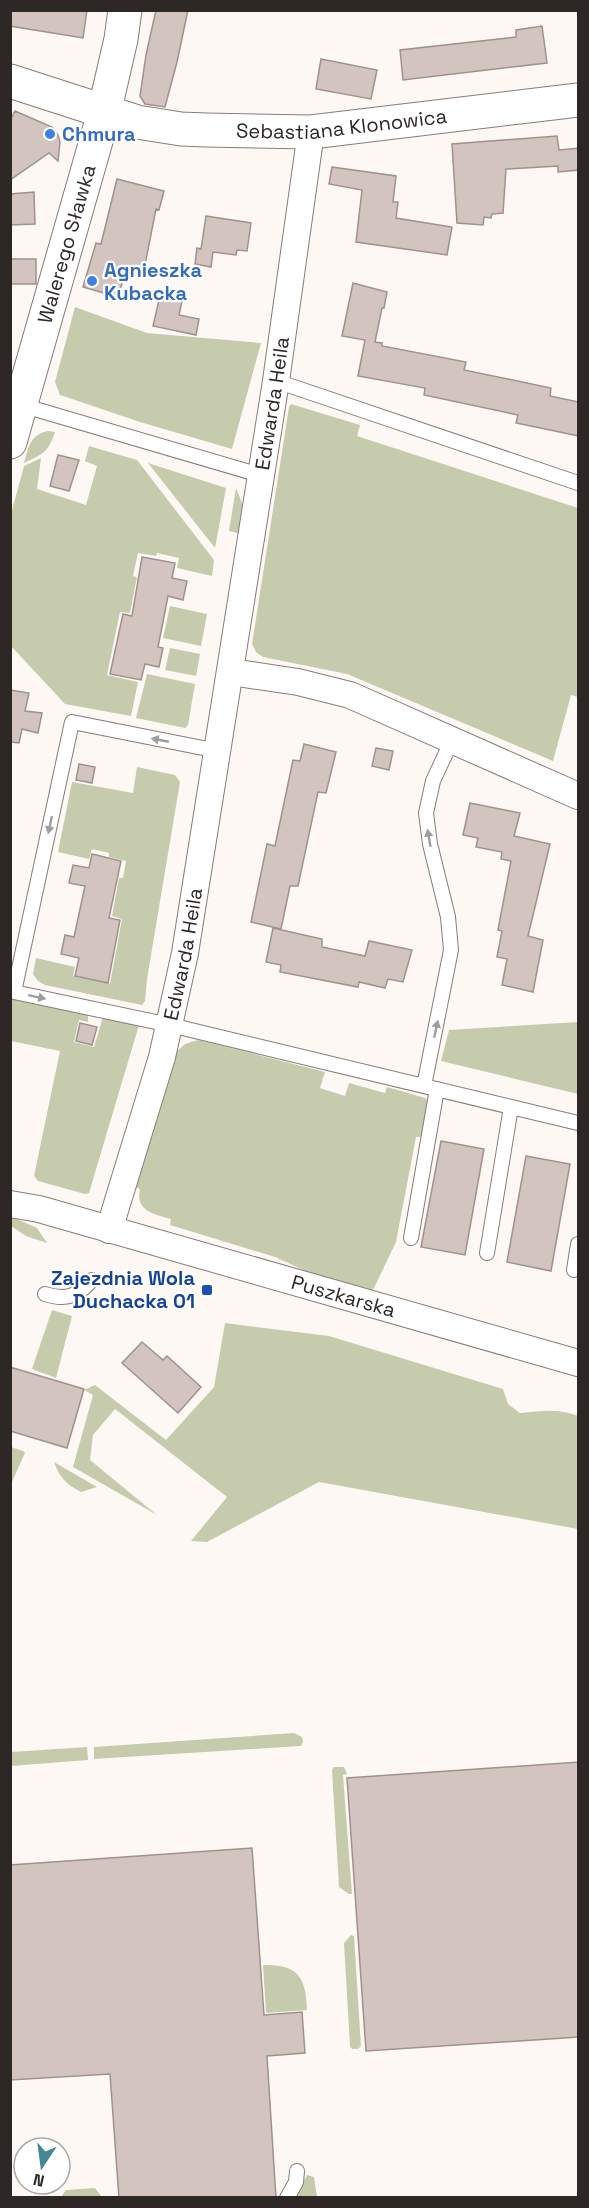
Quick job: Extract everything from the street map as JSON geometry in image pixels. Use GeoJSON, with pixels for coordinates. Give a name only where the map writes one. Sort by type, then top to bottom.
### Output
{"type":"FeatureCollection","features":[{"type":"Feature","properties":{"kind":"street","name":"Walerego Sławka"},"geometry":{"type":"LineString","coordinates":[[10,442],[104,113],[121,39],[125,10]]}},
{"type":"Feature","properties":{"kind":"street","name":"Sebastiana Klonowica"},"geometry":{"type":"LineString","coordinates":[[10,81],[104,113],[154,126],[181,129],[311,132],[579,100]]}},
{"type":"Feature","properties":{"kind":"street","name":"Edwarda Heila"},"geometry":{"type":"LineString","coordinates":[[109,1230],[170,1025],[185,953],[276,381],[311,132]]}},
{"type":"Feature","properties":{"kind":"street"},"geometry":{"type":"LineString","coordinates":[[231,672],[298,682],[350,695],[579,796]]}},
{"type":"Feature","properties":{"kind":"street"},"geometry":{"type":"LineString","coordinates":[[10,1197],[39,1209]]}},
{"type":"Feature","properties":{"kind":"street"},"geometry":{"type":"LineString","coordinates":[[10,1204],[39,1209]]}},
{"type":"Feature","properties":{"kind":"street","name":"Puszkarska"},"geometry":{"type":"LineString","coordinates":[[39,1209],[579,1363]]}},
{"type":"Feature","properties":{"kind":"lane"},"geometry":{"type":"LineString","coordinates":[[276,381],[579,483]]}},
{"type":"Feature","properties":{"kind":"lane"},"geometry":{"type":"LineString","coordinates":[[21,405],[260,475]]}},
{"type":"Feature","properties":{"kind":"lane"},"geometry":{"type":"LineString","coordinates":[[218,752],[72,722],[14,992],[170,1025],[579,1123]]}},
{"type":"Feature","properties":{"kind":"lane"},"geometry":{"type":"LineString","coordinates":[[411,1238],[430,1087],[451,950],[448,917],[430,844],[426,813],[433,781],[452,740]]}},
{"type":"Feature","properties":{"kind":"lane"},"geometry":{"type":"LineString","coordinates":[[487,1252],[511,1107]]}},
{"type":"Feature","properties":{"kind":"lane"},"geometry":{"type":"LineString","coordinates":[[574,1270],[579,1244]]}},
{"type":"Feature","properties":{"kind":"lane"},"geometry":{"type":"LineString","coordinates":[[45,1294],[56,1297],[69,1296],[82,1291],[92,1280]]}},
{"type":"Feature","properties":{"kind":"lane"},"geometry":{"type":"LineString","coordinates":[[287,2198],[296,2182],[297,2171]]}},
{"type":"Feature","properties":{"kind":"green space"},"geometry":{"type":"Polygon","coordinates":[[[75,307],[147,333],[261,343],[232,449],[60,395],[55,382],[75,307]]]}},
{"type":"Feature","properties":{"kind":"green space"},"geometry":{"type":"Polygon","coordinates":[[[291,404],[360,425],[357,436],[578,508],[578,697],[571,695],[553,761],[347,674],[263,657],[256,652],[252,644],[291,404]]]}},
{"type":"Feature","properties":{"kind":"green space"},"geometry":{"type":"Polygon","coordinates":[[[48,431],[55,432],[47,449],[24,463],[34,438],[48,431]]]}},
{"type":"Feature","properties":{"kind":"green space"},"geometry":{"type":"Polygon","coordinates":[[[89,446],[137,460],[214,560],[212,576],[177,568],[179,558],[157,553],[156,556],[138,553],[133,576],[137,577],[130,613],[120,612],[107,675],[138,682],[131,716],[65,704],[11,646],[11,514],[24,466],[41,458],[37,489],[86,505],[97,466],[85,461],[89,446]]]}},
{"type":"Feature","properties":{"kind":"green space"},"geometry":{"type":"Polygon","coordinates":[[[148,463],[226,488],[215,548],[148,463]]]}},
{"type":"Feature","properties":{"kind":"green space"},"geometry":{"type":"Polygon","coordinates":[[[236,488],[244,508],[241,534],[229,531],[236,488]]]}},
{"type":"Feature","properties":{"kind":"green space"},"geometry":{"type":"Polygon","coordinates":[[[170,606],[207,614],[201,646],[163,638],[170,606]]]}},
{"type":"Feature","properties":{"kind":"green space"},"geometry":{"type":"Polygon","coordinates":[[[170,648],[200,654],[196,676],[165,670],[170,648]]]}},
{"type":"Feature","properties":{"kind":"green space"},"geometry":{"type":"Polygon","coordinates":[[[147,674],[195,684],[188,725],[185,728],[136,718],[147,674]]]}},
{"type":"Feature","properties":{"kind":"green space"},"geometry":{"type":"Polygon","coordinates":[[[137,767],[175,775],[180,782],[145,1001],[142,1005],[45,985],[33,974],[36,958],[75,967],[73,976],[110,984],[122,919],[112,916],[119,878],[123,878],[126,861],[109,857],[109,853],[92,849],[89,859],[58,852],[72,782],[133,793],[137,767]]]}},
{"type":"Feature","properties":{"kind":"green space"},"geometry":{"type":"Polygon","coordinates":[[[11,997],[88,1013],[88,1022],[79,1020],[74,1042],[94,1047],[103,1017],[139,1025],[89,1193],[85,1194],[38,1181],[34,1176],[60,1051],[11,1041],[11,997]]]}},
{"type":"Feature","properties":{"kind":"green space"},"geometry":{"type":"Polygon","coordinates":[[[578,1022],[578,1094],[441,1061],[449,1030],[578,1022]]]}},
{"type":"Feature","properties":{"kind":"green space"},"geometry":{"type":"Polygon","coordinates":[[[198,1040],[325,1072],[320,1088],[345,1096],[349,1083],[385,1093],[387,1087],[425,1098],[428,1101],[423,1137],[416,1137],[396,1242],[373,1290],[310,1273],[275,1257],[170,1225],[171,1219],[152,1213],[143,1207],[139,1196],[140,1189],[136,1187],[175,1053],[185,1044],[198,1040]]]}},
{"type":"Feature","properties":{"kind":"green space"},"geometry":{"type":"Polygon","coordinates":[[[10,1216],[37,1228],[47,1243],[26,1236],[11,1226],[10,1216]]]}},
{"type":"Feature","properties":{"kind":"green space"},"geometry":{"type":"Polygon","coordinates":[[[52,1310],[72,1316],[56,1378],[32,1369],[52,1310]]]}},
{"type":"Feature","properties":{"kind":"green space"},"geometry":{"type":"Polygon","coordinates":[[[225,1323],[329,1336],[503,1389],[508,1404],[520,1413],[557,1411],[578,1416],[578,1529],[319,1482],[207,1542],[191,1541],[227,1497],[115,1409],[93,1435],[90,1460],[157,1515],[73,1467],[93,1395],[84,1390],[95,1385],[166,1440],[214,1387],[225,1323]]]}},
{"type":"Feature","properties":{"kind":"green space"},"geometry":{"type":"Polygon","coordinates":[[[11,1447],[25,1453],[11,1484],[11,1447]]]}},
{"type":"Feature","properties":{"kind":"green space"},"geometry":{"type":"Polygon","coordinates":[[[54,1462],[97,1487],[81,1492],[61,1476],[54,1462]]]}},
{"type":"Feature","properties":{"kind":"green space"},"geometry":{"type":"Polygon","coordinates":[[[294,1733],[302,1737],[301,1746],[94,1759],[94,1747],[294,1733]]]}},
{"type":"Feature","properties":{"kind":"green space"},"geometry":{"type":"Polygon","coordinates":[[[87,1747],[88,1760],[11,1766],[11,1752],[87,1747]]]}},
{"type":"Feature","properties":{"kind":"green space"},"geometry":{"type":"Polygon","coordinates":[[[334,1767],[344,1767],[347,1774],[343,1775],[352,1894],[339,1887],[332,1770],[334,1767]]]}},
{"type":"Feature","properties":{"kind":"green space"},"geometry":{"type":"Polygon","coordinates":[[[351,1935],[354,1936],[361,2046],[358,2049],[352,2049],[350,2046],[344,1943],[351,1935]]]}},
{"type":"Feature","properties":{"kind":"green space"},"geometry":{"type":"Polygon","coordinates":[[[263,1965],[284,1967],[298,1975],[305,1989],[307,2010],[266,2013],[263,1965]]]}},
{"type":"Feature","properties":{"kind":"green space"},"geometry":{"type":"Polygon","coordinates":[[[307,2175],[314,2177],[317,2197],[295,2197],[307,2175]]]}},
{"type":"Feature","properties":{"kind":"green space"},"geometry":{"type":"Polygon","coordinates":[[[95,2188],[102,2197],[61,2197],[72,2196],[72,2190],[95,2188]]]}},
{"type":"Feature","properties":{"kind":"building"},"geometry":{"type":"Polygon","coordinates":[[[10,10],[87,10],[83,38],[10,26],[10,10]]]}},
{"type":"Feature","properties":{"kind":"building"},"geometry":{"type":"Polygon","coordinates":[[[156,10],[188,10],[165,107],[145,104],[140,96],[156,10]]]}},
{"type":"Feature","properties":{"kind":"building"},"geometry":{"type":"Polygon","coordinates":[[[542,26],[547,63],[403,80],[400,50],[516,37],[516,30],[542,26]]]}},
{"type":"Feature","properties":{"kind":"building"},"geometry":{"type":"Polygon","coordinates":[[[321,59],[377,70],[371,99],[316,89],[321,59]]]}},
{"type":"Feature","properties":{"kind":"building"},"geometry":{"type":"Polygon","coordinates":[[[15,111],[52,127],[60,142],[58,161],[49,153],[10,180],[10,121],[15,111]]]}},
{"type":"Feature","properties":{"kind":"building"},"geometry":{"type":"Polygon","coordinates":[[[557,136],[559,150],[579,148],[579,170],[558,172],[558,166],[506,169],[503,213],[492,214],[491,218],[484,217],[483,225],[457,223],[452,144],[557,136]]]}},
{"type":"Feature","properties":{"kind":"building"},"geometry":{"type":"Polygon","coordinates":[[[332,167],[396,176],[393,202],[398,202],[396,218],[452,227],[447,255],[356,242],[362,190],[329,184],[332,167]]]}},
{"type":"Feature","properties":{"kind":"building"},"geometry":{"type":"Polygon","coordinates":[[[117,179],[164,191],[159,210],[156,209],[143,275],[126,270],[118,297],[83,287],[96,243],[101,244],[117,179]]]}},
{"type":"Feature","properties":{"kind":"building"},"geometry":{"type":"Polygon","coordinates":[[[34,192],[35,224],[10,225],[10,194],[34,192]]]}},
{"type":"Feature","properties":{"kind":"building"},"geometry":{"type":"Polygon","coordinates":[[[206,216],[251,223],[247,251],[237,250],[236,255],[213,252],[211,267],[195,264],[197,248],[201,249],[206,216]]]}},
{"type":"Feature","properties":{"kind":"building"},"geometry":{"type":"Polygon","coordinates":[[[10,259],[36,259],[36,284],[10,284],[10,259]]]}},
{"type":"Feature","properties":{"kind":"building"},"geometry":{"type":"Polygon","coordinates":[[[353,283],[387,292],[375,342],[382,343],[382,346],[466,362],[464,370],[551,388],[550,396],[579,402],[579,436],[516,423],[518,415],[424,395],[425,388],[358,376],[365,340],[342,336],[353,283]]]}},
{"type":"Feature","properties":{"kind":"building"},"geometry":{"type":"Polygon","coordinates":[[[160,296],[182,301],[179,315],[199,319],[196,335],[153,326],[160,296]]]}},
{"type":"Feature","properties":{"kind":"building"},"geometry":{"type":"Polygon","coordinates":[[[58,455],[79,460],[69,491],[50,486],[58,455]]]}},
{"type":"Feature","properties":{"kind":"building"},"geometry":{"type":"Polygon","coordinates":[[[142,557],[175,563],[172,578],[187,581],[183,600],[168,596],[158,647],[163,648],[159,667],[145,664],[141,680],[110,674],[123,614],[132,616],[142,557]]]}},
{"type":"Feature","properties":{"kind":"building"},"geometry":{"type":"Polygon","coordinates":[[[10,690],[29,693],[25,711],[42,713],[38,733],[22,729],[19,743],[10,742],[10,690]]]}},
{"type":"Feature","properties":{"kind":"building"},"geometry":{"type":"Polygon","coordinates":[[[304,744],[336,752],[326,793],[318,792],[298,886],[290,886],[281,929],[251,922],[267,844],[275,846],[293,760],[300,761],[304,744]]]}},
{"type":"Feature","properties":{"kind":"building"},"geometry":{"type":"Polygon","coordinates":[[[376,748],[393,751],[389,770],[372,766],[376,748]]]}},
{"type":"Feature","properties":{"kind":"building"},"geometry":{"type":"Polygon","coordinates":[[[79,764],[95,767],[92,783],[76,780],[79,764]]]}},
{"type":"Feature","properties":{"kind":"building"},"geometry":{"type":"Polygon","coordinates":[[[470,803],[520,813],[514,836],[550,844],[528,936],[543,940],[533,992],[502,985],[507,959],[497,957],[502,931],[498,930],[511,861],[501,859],[502,852],[476,847],[478,838],[463,835],[470,803]]]}},
{"type":"Feature","properties":{"kind":"building"},"geometry":{"type":"Polygon","coordinates":[[[92,854],[121,861],[109,918],[120,920],[108,983],[75,976],[79,958],[61,954],[65,935],[74,937],[85,886],[69,883],[73,865],[89,868],[92,854]]]}},
{"type":"Feature","properties":{"kind":"building"},"geometry":{"type":"Polygon","coordinates":[[[273,928],[322,939],[322,947],[365,956],[369,941],[412,950],[403,982],[388,979],[385,988],[359,982],[358,987],[280,972],[281,965],[266,962],[273,928]]]}},
{"type":"Feature","properties":{"kind":"building"},"geometry":{"type":"Polygon","coordinates":[[[80,1023],[97,1027],[92,1045],[76,1041],[80,1023]]]}},
{"type":"Feature","properties":{"kind":"building"},"geometry":{"type":"Polygon","coordinates":[[[441,1141],[484,1149],[465,1255],[421,1247],[441,1141]]]}},
{"type":"Feature","properties":{"kind":"building"},"geometry":{"type":"Polygon","coordinates":[[[526,1156],[570,1164],[551,1271],[507,1262],[526,1156]]]}},
{"type":"Feature","properties":{"kind":"building"},"geometry":{"type":"Polygon","coordinates":[[[142,1342],[163,1360],[167,1356],[201,1387],[178,1413],[122,1363],[142,1342]]]}},
{"type":"Feature","properties":{"kind":"building"},"geometry":{"type":"Polygon","coordinates":[[[10,1367],[84,1389],[67,1448],[10,1431],[10,1367]]]}},
{"type":"Feature","properties":{"kind":"building"},"geometry":{"type":"Polygon","coordinates":[[[579,1762],[579,2037],[366,2051],[347,1778],[579,1762]]]}},
{"type":"Feature","properties":{"kind":"building"},"geometry":{"type":"Polygon","coordinates":[[[252,1848],[264,2015],[302,2012],[305,2053],[267,2056],[276,2198],[119,2198],[110,2074],[10,2080],[10,1865],[252,1848]]]}},
{"type":"Feature","properties":{"kind":"place","name":"Chmura"},"geometry":{"type":"Point","coordinates":[50,134]}},
{"type":"Feature","properties":{"kind":"place","name":"Agnieszka Kubacka"},"geometry":{"type":"Point","coordinates":[92,281]}},
{"type":"Feature","properties":{"kind":"place","name":"Zajezdnia Wola Duchacka 01"},"geometry":{"type":"Point","coordinates":[207,1290]}}]}
